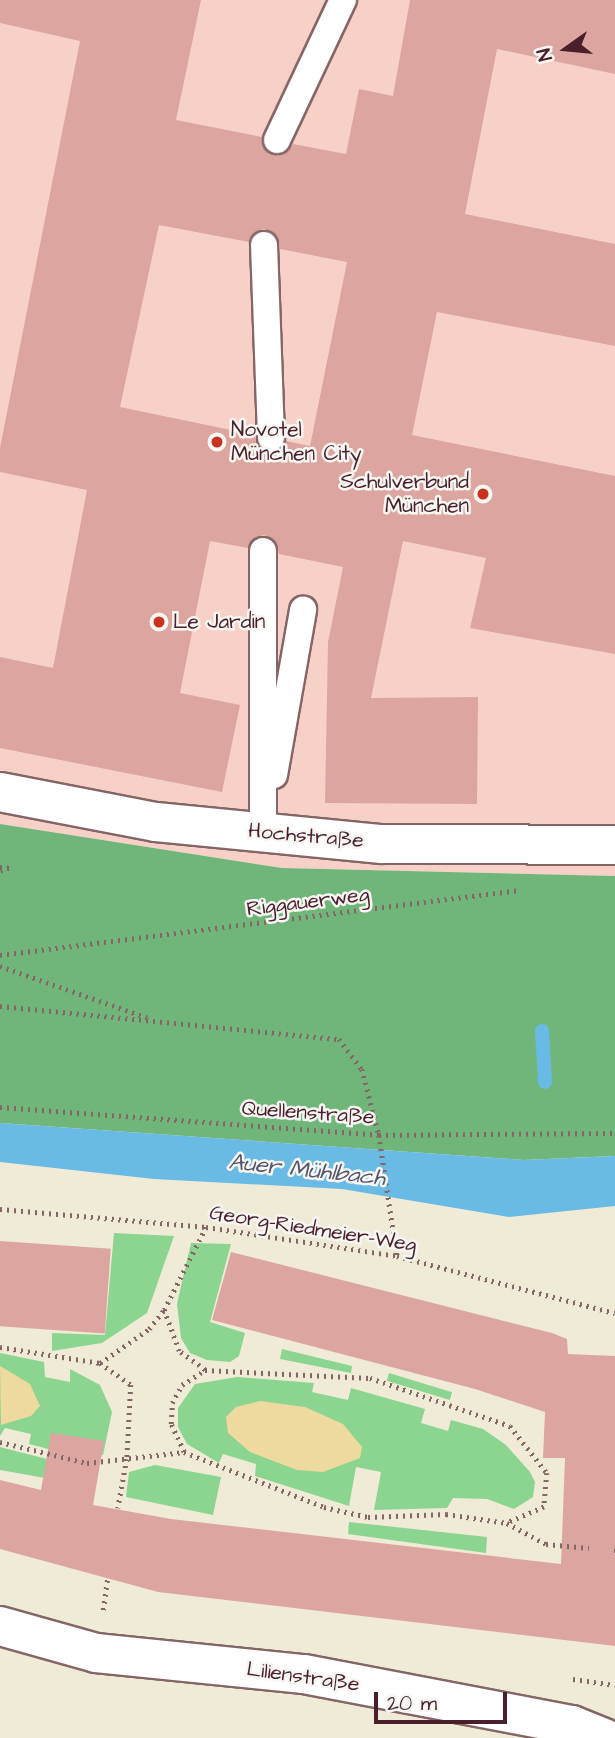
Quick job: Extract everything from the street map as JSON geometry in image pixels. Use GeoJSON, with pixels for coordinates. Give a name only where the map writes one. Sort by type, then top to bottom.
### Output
{"type":"FeatureCollection","features":[{"type":"Feature","properties":{"kind":"street","name":"Hochstraße"},"geometry":{"type":"LineString","coordinates":[[0,792],[156,822],[382,844],[615,845]]}},
{"type":"Feature","properties":{"kind":"street","name":"Lilienstraße"},"geometry":{"type":"LineString","coordinates":[[0,1626],[96,1653],[304,1674],[572,1725],[605,1738]]}},
{"type":"Feature","properties":{"kind":"lane"},"geometry":{"type":"LineString","coordinates":[[277,141],[343,0]]}},
{"type":"Feature","properties":{"kind":"lane"},"geometry":{"type":"LineString","coordinates":[[264,245],[271,438]]}},
{"type":"Feature","properties":{"kind":"lane"},"geometry":{"type":"LineString","coordinates":[[263,551],[263,832]]}},
{"type":"Feature","properties":{"kind":"lane"},"geometry":{"type":"LineString","coordinates":[[263,832],[303,610]]}},
{"type":"Feature","properties":{"kind":"path","name":"Riggauerweg"},"geometry":{"type":"LineString","coordinates":[[0,955],[534,888]]}},
{"type":"Feature","properties":{"kind":"path"},"geometry":{"type":"LineString","coordinates":[[0,966],[159,1021]]}},
{"type":"Feature","properties":{"kind":"path"},"geometry":{"type":"LineString","coordinates":[[0,1006],[339,1039],[362,1069],[379,1135],[397,1256]]}},
{"type":"Feature","properties":{"kind":"path","name":"Quellenstraße"},"geometry":{"type":"LineString","coordinates":[[0,1107],[379,1135],[615,1133]]}},
{"type":"Feature","properties":{"kind":"path","name":"Georg-Riedmeier-Weg"},"geometry":{"type":"LineString","coordinates":[[0,1209],[206,1227],[397,1256],[615,1313]]}},
{"type":"Feature","properties":{"kind":"path"},"geometry":{"type":"LineString","coordinates":[[100,1363],[149,1329],[164,1310],[206,1227]]}},
{"type":"Feature","properties":{"kind":"path"},"geometry":{"type":"LineString","coordinates":[[164,1310],[179,1351],[205,1370],[370,1378],[510,1426],[547,1474],[544,1507],[507,1523]]}},
{"type":"Feature","properties":{"kind":"path"},"geometry":{"type":"LineString","coordinates":[[0,1347],[100,1363],[131,1385],[127,1459],[118,1508]]}},
{"type":"Feature","properties":{"kind":"path"},"geometry":{"type":"LineString","coordinates":[[184,1452],[171,1424],[172,1403],[183,1385],[205,1370]]}},
{"type":"Feature","properties":{"kind":"path"},"geometry":{"type":"LineString","coordinates":[[0,1442],[87,1463],[184,1452],[277,1491],[368,1517],[446,1514],[507,1523],[546,1544],[589,1548]]}},
{"type":"Feature","properties":{"kind":"shaded area"},"geometry":{"type":"Polygon","coordinates":[[[0,0],[615,0],[615,876],[282,868],[0,824],[0,0]]]}},
{"type":"Feature","properties":{"kind":"green space"},"geometry":{"type":"Polygon","coordinates":[[[0,824],[282,868],[615,876],[615,1156],[524,1160],[0,1123],[0,824]]]}},
{"type":"Feature","properties":{"kind":"green space"},"geometry":{"type":"Polygon","coordinates":[[[114,1233],[174,1236],[147,1313],[102,1343],[52,1351],[52,1333],[105,1335],[114,1233]]]}},
{"type":"Feature","properties":{"kind":"green space"},"geometry":{"type":"Polygon","coordinates":[[[191,1243],[231,1244],[210,1322],[245,1333],[239,1356],[230,1362],[207,1360],[190,1353],[181,1338],[177,1304],[191,1243]]]}},
{"type":"Feature","properties":{"kind":"green space"},"geometry":{"type":"Polygon","coordinates":[[[282,1349],[352,1366],[351,1373],[280,1359],[282,1349]]]}},
{"type":"Feature","properties":{"kind":"green space"},"geometry":{"type":"Polygon","coordinates":[[[0,1353],[44,1362],[45,1377],[70,1382],[70,1369],[100,1385],[112,1412],[103,1455],[83,1458],[29,1444],[31,1434],[5,1428],[0,1436],[0,1353]]]}},
{"type":"Feature","properties":{"kind":"green space"},"geometry":{"type":"Polygon","coordinates":[[[389,1373],[452,1392],[450,1400],[387,1381],[389,1373]]]}},
{"type":"Feature","properties":{"kind":"green space"},"geometry":{"type":"Polygon","coordinates":[[[237,1377],[314,1383],[312,1392],[348,1400],[351,1388],[425,1409],[421,1423],[448,1431],[451,1420],[483,1429],[506,1445],[530,1472],[535,1482],[533,1497],[514,1509],[487,1499],[453,1498],[447,1508],[374,1510],[381,1472],[356,1467],[349,1506],[255,1476],[256,1464],[223,1454],[219,1463],[187,1444],[178,1427],[178,1408],[195,1384],[237,1377]]]}},
{"type":"Feature","properties":{"kind":"green space"},"geometry":{"type":"Polygon","coordinates":[[[0,1447],[47,1459],[45,1478],[0,1470],[0,1447]]]}},
{"type":"Feature","properties":{"kind":"green space"},"geometry":{"type":"Polygon","coordinates":[[[155,1465],[221,1477],[213,1515],[126,1497],[129,1472],[155,1465]]]}},
{"type":"Feature","properties":{"kind":"green space"},"geometry":{"type":"Polygon","coordinates":[[[349,1522],[487,1537],[486,1553],[348,1534],[349,1522]]]}},
{"type":"Feature","properties":{"kind":"sand"},"geometry":{"type":"Polygon","coordinates":[[[0,1366],[30,1384],[40,1406],[31,1416],[1,1425],[0,1366]]]}},
{"type":"Feature","properties":{"kind":"sand"},"geometry":{"type":"Polygon","coordinates":[[[260,1401],[305,1407],[343,1424],[362,1447],[360,1458],[323,1472],[297,1470],[250,1452],[228,1433],[226,1417],[236,1407],[260,1401]]]}},
{"type":"Feature","properties":{"kind":"water","name":"Auer Mühlbach"},"geometry":{"type":"Polygon","coordinates":[[[0,1123],[524,1160],[615,1156],[615,1206],[509,1217],[342,1189],[154,1179],[0,1162],[0,1123]]]}},
{"type":"Feature","properties":{"kind":"building"},"geometry":{"type":"Polygon","coordinates":[[[0,0],[201,0],[176,120],[262,137],[265,149],[278,156],[293,144],[346,154],[359,89],[393,96],[410,0],[615,0],[615,74],[497,49],[465,214],[615,244],[615,346],[437,312],[412,435],[615,476],[615,654],[470,628],[486,558],[403,541],[371,698],[478,697],[477,804],[325,803],[328,642],[343,567],[279,554],[276,543],[264,535],[255,538],[248,548],[210,541],[180,693],[240,705],[222,792],[0,748],[0,657],[53,668],[87,490],[0,472],[0,448],[80,41],[0,23],[0,0]],[[159,225],[120,407],[255,435],[258,447],[271,454],[280,451],[286,441],[310,446],[347,262],[280,249],[277,236],[264,229],[255,232],[249,242],[159,225]]]}},
{"type":"Feature","properties":{"kind":"building"},"geometry":{"type":"Polygon","coordinates":[[[0,1241],[111,1249],[105,1334],[0,1326],[0,1241]]]}},
{"type":"Feature","properties":{"kind":"building"},"geometry":{"type":"Polygon","coordinates":[[[231,1252],[552,1333],[567,1339],[568,1354],[615,1356],[615,1646],[158,1592],[0,1549],[0,1480],[41,1490],[51,1433],[104,1441],[93,1505],[171,1519],[561,1564],[565,1458],[543,1458],[545,1412],[475,1389],[212,1320],[231,1252]]]}},
{"type":"Feature","properties":{"kind":"waterway"},"geometry":{"type":"LineString","coordinates":[[542,1031],[545,1082]]}},
{"type":"Feature","properties":{"kind":"place","name":"Novotel München City"},"geometry":{"type":"Point","coordinates":[217,442]}},
{"type":"Feature","properties":{"kind":"place","name":"Schulverbund München"},"geometry":{"type":"Point","coordinates":[483,494]}},
{"type":"Feature","properties":{"kind":"place","name":"Le Jardin"},"geometry":{"type":"Point","coordinates":[159,622]}}]}
